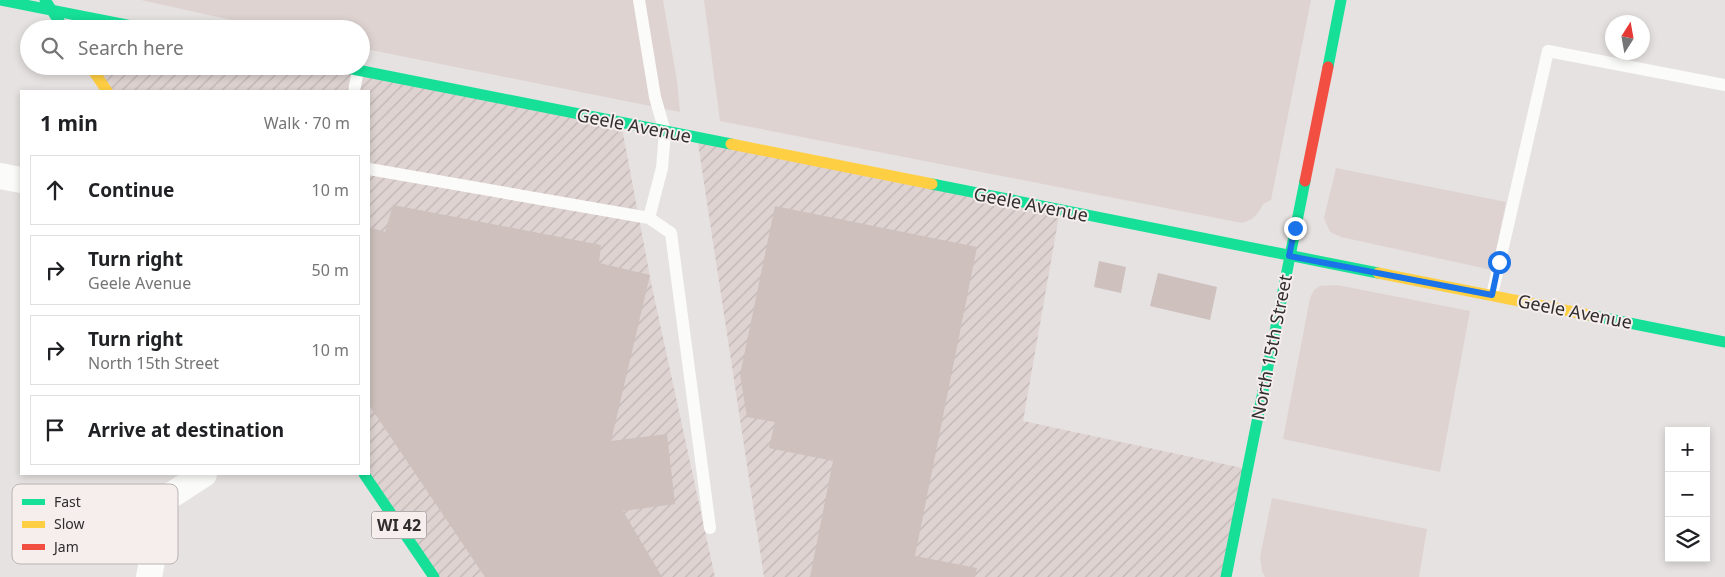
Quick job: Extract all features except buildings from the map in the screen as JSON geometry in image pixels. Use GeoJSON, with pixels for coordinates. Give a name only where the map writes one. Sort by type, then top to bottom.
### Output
{"type":"FeatureCollection","features":[{"type":"Feature","properties":{"kind":"street"},"geometry":{"type":"LineString","coordinates":[[0,0],[102,20]]}},
{"type":"Feature","properties":{"kind":"street"},"geometry":{"type":"LineString","coordinates":[[45,0],[58,20]]}},
{"type":"Feature","properties":{"kind":"street","name":"North 15th Street"},"geometry":{"type":"LineString","coordinates":[[1226,577],[1341,0]]}},
{"type":"Feature","properties":{"kind":"street","name":"Geele Avenue"},"geometry":{"type":"LineString","coordinates":[[370,72],[1725,342]]}},
{"type":"Feature","properties":{"kind":"street"},"geometry":{"type":"LineString","coordinates":[[96,75],[106,90]]}},
{"type":"Feature","properties":{"kind":"street"},"geometry":{"type":"LineString","coordinates":[[0,176],[20,180]]}},
{"type":"Feature","properties":{"kind":"street"},"geometry":{"type":"LineString","coordinates":[[178,491],[202,475]]}},
{"type":"Feature","properties":{"kind":"street","name":"WI 42"},"geometry":{"type":"LineString","coordinates":[[365,475],[434,577]]}},
{"type":"Feature","properties":{"kind":"street"},"geometry":{"type":"LineString","coordinates":[[149,577],[152,564]]}},
{"type":"Feature","properties":{"kind":"lane"},"geometry":{"type":"LineString","coordinates":[[639,0],[655,97],[665,132],[662,168],[648,218]]}},
{"type":"Feature","properties":{"kind":"lane"},"geometry":{"type":"LineString","coordinates":[[1492,295],[1548,51],[1725,85]]}},
{"type":"Feature","properties":{"kind":"lane"},"geometry":{"type":"LineString","coordinates":[[354,90],[357,75]]}},
{"type":"Feature","properties":{"kind":"lane"},"geometry":{"type":"LineString","coordinates":[[370,169],[648,218],[671,233],[710,528]]}},
{"type":"Feature","properties":{"kind":"shaded area"},"geometry":{"type":"Polygon","coordinates":[[[141,0],[663,0],[677,81],[680,112],[370,50],[370,20],[231,20],[141,0]]]}},
{"type":"Feature","properties":{"kind":"shaded area"},"geometry":{"type":"Polygon","coordinates":[[[704,0],[1311,0],[1271,200],[1263,204],[1252,219],[1242,223],[720,121],[704,0]]]}},
{"type":"Feature","properties":{"kind":"shaded area"},"geometry":{"type":"Polygon","coordinates":[[[370,73],[621,123],[652,287],[715,577],[434,577],[370,475],[370,90],[106,90],[96,75],[370,75],[370,73]]]}},
{"type":"Feature","properties":{"kind":"shaded area"},"geometry":{"type":"Polygon","coordinates":[[[697,137],[1060,210],[1023,421],[1247,469],[1226,577],[764,577],[697,137]]]}},
{"type":"Feature","properties":{"kind":"shaded area"},"geometry":{"type":"Polygon","coordinates":[[[1336,168],[1506,202],[1492,270],[1341,237],[1330,232],[1324,218],[1336,168]]]}},
{"type":"Feature","properties":{"kind":"shaded area"},"geometry":{"type":"Polygon","coordinates":[[[1337,285],[1470,311],[1440,472],[1283,439],[1310,298],[1314,290],[1320,286],[1337,285]]]}},
{"type":"Feature","properties":{"kind":"shaded area"},"geometry":{"type":"Polygon","coordinates":[[[1272,498],[1427,529],[1419,577],[1265,577],[1260,557],[1272,498]]]}},
{"type":"Feature","properties":{"kind":"traffic: fast"},"geometry":{"type":"LineString","coordinates":[[0,0],[101,20]]}},
{"type":"Feature","properties":{"kind":"traffic: fast"},"geometry":{"type":"LineString","coordinates":[[45,0],[58,20]]}},
{"type":"Feature","properties":{"kind":"traffic: fast"},"geometry":{"type":"LineString","coordinates":[[1328,67],[1341,0]]}},
{"type":"Feature","properties":{"kind":"traffic: fast"},"geometry":{"type":"LineString","coordinates":[[370,73],[731,144]]}},
{"type":"Feature","properties":{"kind":"traffic: fast"},"geometry":{"type":"LineString","coordinates":[[1226,577],[1305,181]]}},
{"type":"Feature","properties":{"kind":"traffic: fast"},"geometry":{"type":"LineString","coordinates":[[932,184],[1378,273]]}},
{"type":"Feature","properties":{"kind":"traffic: fast"},"geometry":{"type":"LineString","coordinates":[[1589,315],[1725,342]]}},
{"type":"Feature","properties":{"kind":"traffic: fast"},"geometry":{"type":"LineString","coordinates":[[365,475],[434,577]]}},
{"type":"Feature","properties":{"kind":"traffic: slow"},"geometry":{"type":"LineString","coordinates":[[96,75],[106,90]]}},
{"type":"Feature","properties":{"kind":"traffic: slow"},"geometry":{"type":"LineString","coordinates":[[731,144],[932,184]]}},
{"type":"Feature","properties":{"kind":"traffic: slow"},"geometry":{"type":"LineString","coordinates":[[1378,273],[1589,315]]}},
{"type":"Feature","properties":{"kind":"traffic: jam"},"geometry":{"type":"LineString","coordinates":[[1305,181],[1328,67]]}},
{"type":"Feature","properties":{"kind":"route"},"geometry":{"type":"LineString","coordinates":[[1295,228],[1289,256],[1492,295],[1499,262]]}}]}
